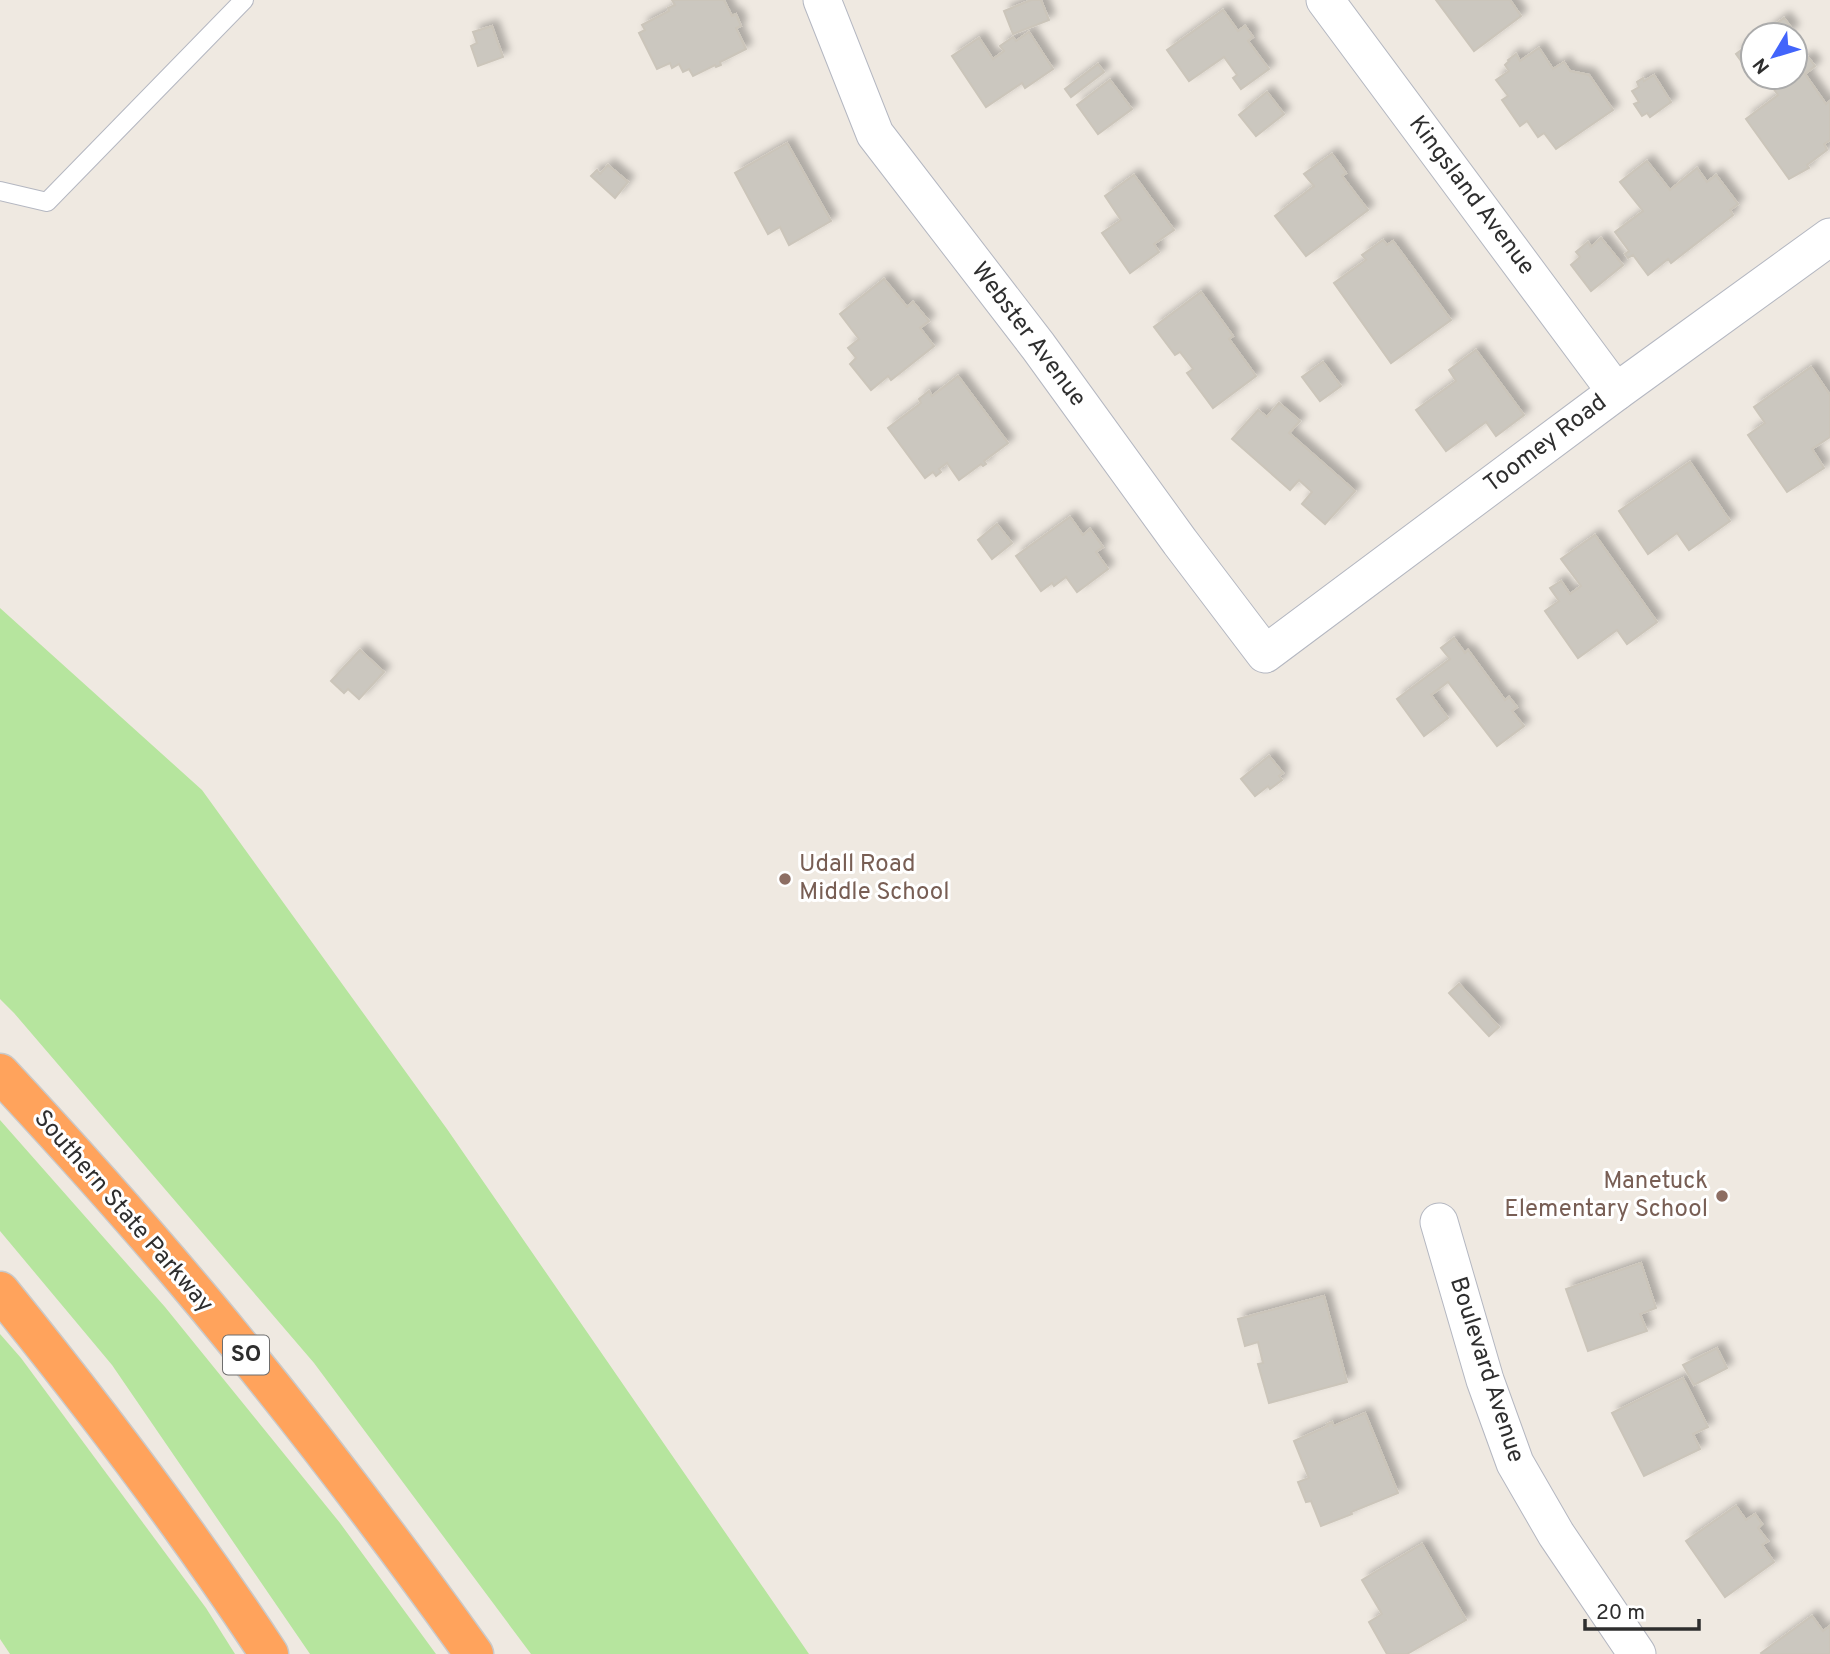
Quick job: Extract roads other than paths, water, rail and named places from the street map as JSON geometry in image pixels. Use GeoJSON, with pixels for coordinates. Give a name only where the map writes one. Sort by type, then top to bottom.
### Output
{"type":"FeatureCollection","features":[{"type":"Feature","properties":{"kind":"highway","name":"Southern State Parkway"},"geometry":{"type":"LineString","coordinates":[[0,1073],[135,1222],[220,1323],[342,1476],[474,1654]]}},
{"type":"Feature","properties":{"kind":"highway"},"geometry":{"type":"LineString","coordinates":[[0,1291],[100,1417],[226,1589],[269,1654]]}},
{"type":"Feature","properties":{"kind":"street","name":"Webster Avenue"},"geometry":{"type":"LineString","coordinates":[[822,0],[875,134],[1038,346],[1265,654]]}},
{"type":"Feature","properties":{"kind":"street","name":"Kingsland Avenue"},"geometry":{"type":"LineString","coordinates":[[1325,0],[1616,392]]}},
{"type":"Feature","properties":{"kind":"street","name":"Toomey Road"},"geometry":{"type":"LineString","coordinates":[[1265,654],[1616,392],[1830,237]]}},
{"type":"Feature","properties":{"kind":"street","name":"Boulevard Avenue"},"geometry":{"type":"LineString","coordinates":[[1439,1222],[1485,1380],[1515,1463],[1556,1534],[1637,1654]]}},
{"type":"Feature","properties":{"kind":"lane"},"geometry":{"type":"LineString","coordinates":[[0,191],[47,202],[244,0]]}},
{"type":"Feature","properties":{"kind":"place","name":"Udall Road Middle School"},"geometry":{"type":"Point","coordinates":[785,879]}},
{"type":"Feature","properties":{"kind":"place","name":"Manetuck Elementary School"},"geometry":{"type":"Point","coordinates":[1722,1196]}}]}
